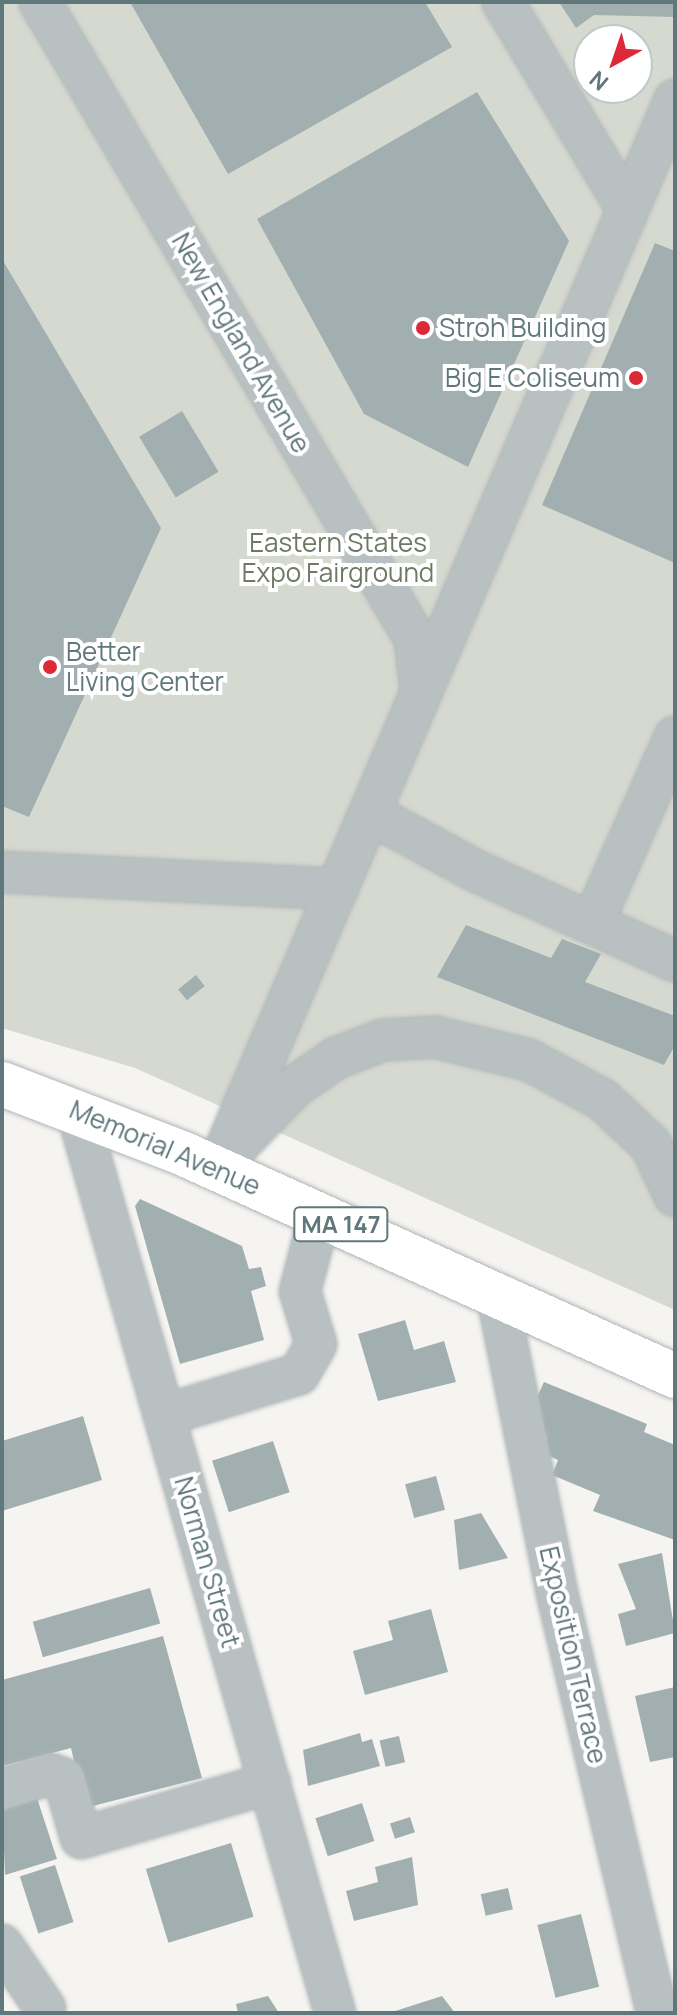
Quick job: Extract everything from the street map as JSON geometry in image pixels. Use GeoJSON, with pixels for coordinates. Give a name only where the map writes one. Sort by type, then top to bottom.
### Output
{"type":"FeatureCollection","features":[{"type":"Feature","properties":{"kind":"main road","name":"Memorial Avenue"},"geometry":{"type":"LineString","coordinates":[[2,1084],[77,1111],[217,1169],[497,1295],[674,1366]]}},
{"type":"Feature","properties":{"kind":"street","name":"New England Avenue"},"geometry":{"type":"LineString","coordinates":[[40,2],[415,639],[421,691]]}},
{"type":"Feature","properties":{"kind":"street"},"geometry":{"type":"LineString","coordinates":[[503,2],[626,207]]}},
{"type":"Feature","properties":{"kind":"street"},"geometry":{"type":"LineString","coordinates":[[217,1169],[371,814],[626,207],[672,113]]}},
{"type":"Feature","properties":{"kind":"street"},"geometry":{"type":"LineString","coordinates":[[593,922],[675,737]]}},
{"type":"Feature","properties":{"kind":"street"},"geometry":{"type":"LineString","coordinates":[[371,814],[675,961]]}},
{"type":"Feature","properties":{"kind":"street"},"geometry":{"type":"LineString","coordinates":[[2,872],[338,889]]}},
{"type":"Feature","properties":{"kind":"street"},"geometry":{"type":"LineString","coordinates":[[217,1169],[267,1112],[336,1058],[383,1040],[435,1037],[529,1060],[603,1100],[651,1145],[675,1196]]}},
{"type":"Feature","properties":{"kind":"street","name":"Norman Street"},"geometry":{"type":"LineString","coordinates":[[77,1111],[335,2013]]}},
{"type":"Feature","properties":{"kind":"street"},"geometry":{"type":"LineString","coordinates":[[165,1415],[299,1374],[316,1344],[300,1291],[320,1215]]}},
{"type":"Feature","properties":{"kind":"street","name":"Exposition Terrace"},"geometry":{"type":"LineString","coordinates":[[497,1295],[557,1593],[657,2013]]}},
{"type":"Feature","properties":{"kind":"street"},"geometry":{"type":"LineString","coordinates":[[2,1789],[51,1774],[64,1779],[81,1838],[270,1783]]}},
{"type":"Feature","properties":{"kind":"street"},"geometry":{"type":"LineString","coordinates":[[2,1945],[45,2008]]}},
{"type":"Feature","properties":{"kind":"green space","name":"Eastern States Expo Fairground"},"geometry":{"type":"Polygon","coordinates":[[[2,2],[675,2],[675,1310],[135,1068],[2,1028],[2,2]]]}},
{"type":"Feature","properties":{"kind":"building"},"geometry":{"type":"Polygon","coordinates":[[[130,2],[425,2],[452,47],[228,174],[130,2]]]}},
{"type":"Feature","properties":{"kind":"building"},"geometry":{"type":"Polygon","coordinates":[[[559,2],[675,2],[675,17],[594,15],[582,24],[573,24],[559,2]]]}},
{"type":"Feature","properties":{"kind":"building","name":"Stroh Building"},"geometry":{"type":"Polygon","coordinates":[[[477,92],[569,241],[468,467],[364,414],[257,219],[477,92]]]}},
{"type":"Feature","properties":{"kind":"building","name":"Big E Coliseum"},"geometry":{"type":"Polygon","coordinates":[[[655,243],[675,251],[675,563],[542,505],[655,243]]]}},
{"type":"Feature","properties":{"kind":"building","name":"Better Living Center"},"geometry":{"type":"Polygon","coordinates":[[[2,259],[161,528],[29,817],[2,806],[2,259]]]}},
{"type":"Feature","properties":{"kind":"building"},"geometry":{"type":"Polygon","coordinates":[[[182,411],[219,472],[176,498],[139,437],[182,411]]]}},
{"type":"Feature","properties":{"kind":"building"},"geometry":{"type":"Polygon","coordinates":[[[466,925],[551,958],[562,939],[601,954],[585,982],[675,1016],[675,1045],[664,1065],[437,977],[466,925]]]}},
{"type":"Feature","properties":{"kind":"building"},"geometry":{"type":"Polygon","coordinates":[[[196,975],[205,986],[187,1000],[178,989],[196,975]]]}},
{"type":"Feature","properties":{"kind":"building"},"geometry":{"type":"Polygon","coordinates":[[[140,1199],[242,1246],[249,1269],[261,1267],[266,1286],[251,1291],[264,1340],[180,1364],[135,1206],[140,1199]]]}},
{"type":"Feature","properties":{"kind":"building"},"geometry":{"type":"Polygon","coordinates":[[[405,1320],[414,1350],[444,1341],[456,1382],[378,1401],[358,1334],[405,1320]]]}},
{"type":"Feature","properties":{"kind":"building"},"geometry":{"type":"Polygon","coordinates":[[[544,1382],[647,1424],[644,1432],[675,1445],[675,1540],[593,1511],[600,1495],[552,1475],[558,1460],[543,1453],[547,1438],[535,1402],[544,1382]]]}},
{"type":"Feature","properties":{"kind":"building"},"geometry":{"type":"Polygon","coordinates":[[[83,1416],[102,1480],[2,1511],[2,1441],[83,1416]]]}},
{"type":"Feature","properties":{"kind":"building"},"geometry":{"type":"Polygon","coordinates":[[[273,1441],[290,1492],[229,1512],[212,1461],[273,1441]]]}},
{"type":"Feature","properties":{"kind":"building"},"geometry":{"type":"Polygon","coordinates":[[[436,1476],[445,1510],[414,1518],[405,1484],[436,1476]]]}},
{"type":"Feature","properties":{"kind":"building"},"geometry":{"type":"Polygon","coordinates":[[[481,1513],[508,1558],[459,1570],[454,1520],[481,1513]]]}},
{"type":"Feature","properties":{"kind":"building"},"geometry":{"type":"Polygon","coordinates":[[[662,1553],[675,1633],[626,1646],[618,1614],[636,1609],[618,1564],[662,1553]]]}},
{"type":"Feature","properties":{"kind":"building"},"geometry":{"type":"Polygon","coordinates":[[[150,1588],[160,1624],[43,1657],[33,1622],[150,1588]]]}},
{"type":"Feature","properties":{"kind":"building"},"geometry":{"type":"Polygon","coordinates":[[[431,1609],[448,1672],[365,1695],[353,1651],[393,1640],[388,1621],[431,1609]]]}},
{"type":"Feature","properties":{"kind":"building"},"geometry":{"type":"Polygon","coordinates":[[[163,1636],[202,1778],[85,1808],[71,1748],[2,1766],[2,1680],[163,1636]]]}},
{"type":"Feature","properties":{"kind":"building"},"geometry":{"type":"Polygon","coordinates":[[[675,1687],[675,1757],[650,1762],[635,1696],[675,1687]]]}},
{"type":"Feature","properties":{"kind":"building"},"geometry":{"type":"Polygon","coordinates":[[[360,1733],[362,1742],[372,1739],[380,1766],[308,1786],[303,1750],[360,1733]]]}},
{"type":"Feature","properties":{"kind":"building"},"geometry":{"type":"Polygon","coordinates":[[[399,1736],[405,1762],[386,1767],[380,1740],[399,1736]]]}},
{"type":"Feature","properties":{"kind":"building"},"geometry":{"type":"Polygon","coordinates":[[[35,1792],[57,1859],[5,1875],[2,1803],[35,1792]]]}},
{"type":"Feature","properties":{"kind":"building"},"geometry":{"type":"Polygon","coordinates":[[[362,1803],[374,1841],[328,1856],[315,1818],[362,1803]]]}},
{"type":"Feature","properties":{"kind":"building"},"geometry":{"type":"Polygon","coordinates":[[[410,1817],[415,1832],[395,1839],[390,1823],[410,1817]]]}},
{"type":"Feature","properties":{"kind":"building"},"geometry":{"type":"Polygon","coordinates":[[[231,1843],[254,1917],[168,1943],[146,1869],[231,1843]]]}},
{"type":"Feature","properties":{"kind":"building"},"geometry":{"type":"Polygon","coordinates":[[[412,1857],[418,1905],[354,1921],[346,1891],[378,1882],[375,1867],[412,1857]]]}},
{"type":"Feature","properties":{"kind":"building"},"geometry":{"type":"Polygon","coordinates":[[[55,1865],[74,1922],[38,1933],[20,1876],[55,1865]]]}},
{"type":"Feature","properties":{"kind":"building"},"geometry":{"type":"Polygon","coordinates":[[[508,1888],[513,1909],[486,1916],[481,1894],[508,1888]]]}},
{"type":"Feature","properties":{"kind":"building"},"geometry":{"type":"Polygon","coordinates":[[[581,1914],[599,1987],[555,1998],[537,1925],[581,1914]]]}},
{"type":"Feature","properties":{"kind":"building"},"geometry":{"type":"Polygon","coordinates":[[[268,1996],[279,2013],[238,2013],[236,2004],[268,1996]]]}},
{"type":"Feature","properties":{"kind":"building"},"geometry":{"type":"Polygon","coordinates":[[[442,1996],[455,2013],[392,2013],[392,2012],[442,1996]]]}},
{"type":"Feature","properties":{"kind":"place","name":"Stroh Building"},"geometry":{"type":"Point","coordinates":[423,328]}},
{"type":"Feature","properties":{"kind":"place","name":"Big E Coliseum"},"geometry":{"type":"Point","coordinates":[636,378]}},
{"type":"Feature","properties":{"kind":"place","name":"Better Living Center"},"geometry":{"type":"Point","coordinates":[50,667]}}]}
